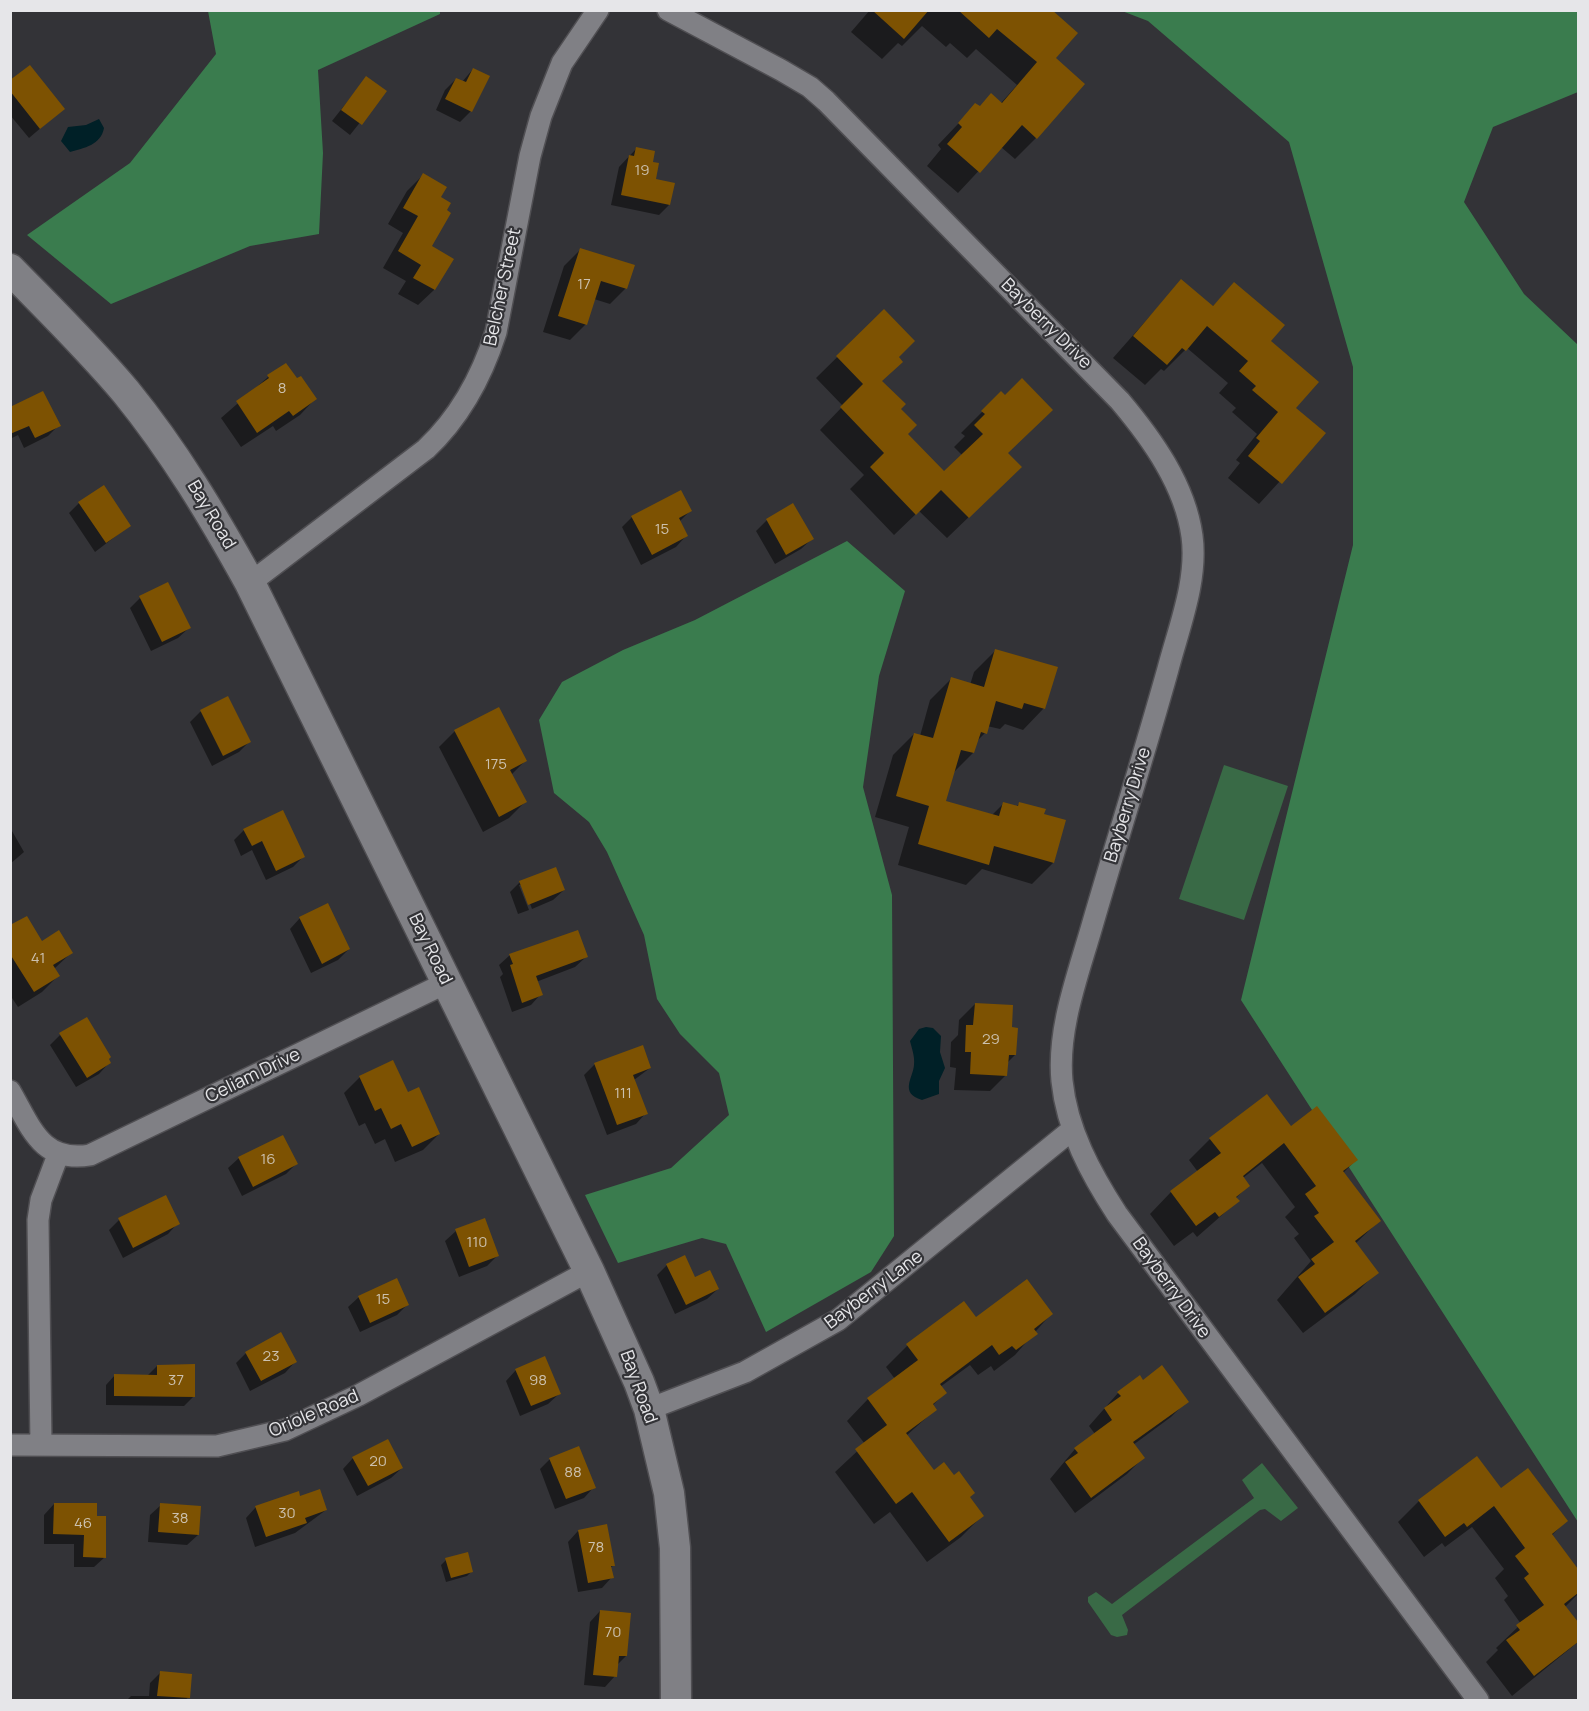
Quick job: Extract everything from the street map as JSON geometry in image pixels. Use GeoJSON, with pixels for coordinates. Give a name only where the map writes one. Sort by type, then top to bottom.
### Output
{"type":"FeatureCollection","features":[{"type":"Feature","properties":{"kind":"main road","name":"Bay Road"},"geometry":{"type":"LineString","coordinates":[[15,281],[95,357],[134,402],[194,486],[250,583],[589,1271],[649,1409],[669,1493],[675,1548],[676,1701]]}},
{"type":"Feature","properties":{"kind":"street","name":"Belcher Street"},"geometry":{"type":"LineString","coordinates":[[250,583],[426,449],[440,436],[465,402],[488,357],[496,332],[530,156],[547,96],[562,63],[598,10]]}},
{"type":"Feature","properties":{"kind":"street","name":"Bayberry Drive"},"geometry":{"type":"LineString","coordinates":[[668,10],[781,70],[826,101],[1120,401],[1155,448],[1182,498],[1190,520],[1193,547],[1187,596],[1067,1021],[1062,1078],[1064,1098],[1088,1166],[1117,1214],[1478,1701]]}},
{"type":"Feature","properties":{"kind":"street","name":"Celiam Drive"},"geometry":{"type":"LineString","coordinates":[[58,1155],[74,1158],[90,1155],[446,983]]}},
{"type":"Feature","properties":{"kind":"street"},"geometry":{"type":"LineString","coordinates":[[10,1091],[36,1135],[46,1148],[58,1155],[41,1200],[38,1220],[41,1445]]}},
{"type":"Feature","properties":{"kind":"street","name":"Bayberry Lane"},"geometry":{"type":"LineString","coordinates":[[649,1409],[745,1372],[838,1320],[1074,1129]]}},
{"type":"Feature","properties":{"kind":"street","name":"Oriole Road"},"geometry":{"type":"LineString","coordinates":[[10,1445],[217,1446],[285,1430],[359,1395],[589,1271]]}},
{"type":"Feature","properties":{"kind":"green space"},"geometry":{"type":"Polygon","coordinates":[[[440,10],[440,14],[318,70],[323,153],[319,234],[250,246],[111,304],[27,235],[130,163],[216,54],[208,11],[440,10]]]}},
{"type":"Feature","properties":{"kind":"green space"},"geometry":{"type":"Polygon","coordinates":[[[1122,11],[1578,11],[1578,92],[1493,127],[1464,202],[1524,294],[1578,345],[1578,1522],[1241,1000],[1353,545],[1353,367],[1289,142],[1148,21],[1122,11]]]}},
{"type":"Feature","properties":{"kind":"green space"},"geometry":{"type":"Polygon","coordinates":[[[847,541],[905,591],[879,676],[863,787],[892,895],[894,1236],[871,1272],[766,1332],[726,1244],[702,1238],[618,1263],[585,1195],[671,1168],[729,1115],[719,1073],[680,1034],[657,999],[644,935],[607,852],[589,822],[554,793],[539,720],[562,682],[623,650],[695,620],[847,541]]]}},
{"type":"Feature","properties":{"kind":"green space"},"geometry":{"type":"Polygon","coordinates":[[[1224,765],[1288,786],[1244,920],[1179,899],[1224,765]]]}},
{"type":"Feature","properties":{"kind":"green space"},"geometry":{"type":"Polygon","coordinates":[[[1262,1463],[1298,1508],[1281,1521],[1265,1509],[1260,1510],[1122,1615],[1128,1630],[1127,1635],[1117,1637],[1111,1635],[1088,1602],[1088,1597],[1096,1592],[1112,1604],[1254,1498],[1242,1480],[1262,1463]]]}},
{"type":"Feature","properties":{"kind":"water"},"geometry":{"type":"Polygon","coordinates":[[[99,119],[104,128],[96,142],[70,152],[61,141],[68,127],[86,125],[99,119]]]}},
{"type":"Feature","properties":{"kind":"water"},"geometry":{"type":"Polygon","coordinates":[[[933,1028],[941,1036],[940,1052],[945,1068],[939,1081],[939,1094],[922,1100],[915,1097],[909,1089],[914,1062],[910,1041],[919,1029],[933,1028]]]}},
{"type":"Feature","properties":{"kind":"building"},"geometry":{"type":"Polygon","coordinates":[[[872,10],[929,10],[904,39],[872,10]]]}},
{"type":"Feature","properties":{"kind":"building"},"geometry":{"type":"Polygon","coordinates":[[[958,10],[1052,10],[1078,33],[1056,58],[1085,84],[1037,139],[1022,125],[980,173],[947,144],[962,127],[958,123],[975,103],[980,106],[991,93],[1002,103],[1037,62],[997,29],[989,38],[958,10]]]}},
{"type":"Feature","properties":{"kind":"building"},"geometry":{"type":"Polygon","coordinates":[[[30,65],[65,109],[40,129],[10,91],[10,80],[30,65]]]}},
{"type":"Feature","properties":{"kind":"building"},"geometry":{"type":"Polygon","coordinates":[[[473,68],[490,76],[472,112],[445,99],[456,78],[466,82],[473,68]]]}},
{"type":"Feature","properties":{"kind":"building"},"geometry":{"type":"Polygon","coordinates":[[[366,76],[387,91],[362,125],[341,110],[366,76]]]}},
{"type":"Feature","properties":{"kind":"building"},"geometry":{"type":"Polygon","coordinates":[[[636,147],[655,151],[653,162],[659,163],[656,179],[675,183],[670,205],[621,195],[629,155],[634,156],[636,147]]]}},
{"type":"Feature","properties":{"kind":"building"},"geometry":{"type":"Polygon","coordinates":[[[423,173],[447,187],[441,197],[451,203],[447,210],[451,213],[432,246],[454,259],[435,290],[413,278],[421,265],[398,251],[418,216],[403,208],[423,173]]]}},
{"type":"Feature","properties":{"kind":"building"},"geometry":{"type":"Polygon","coordinates":[[[580,248],[635,265],[627,289],[601,281],[587,325],[558,316],[580,248]]]}},
{"type":"Feature","properties":{"kind":"building"},"geometry":{"type":"Polygon","coordinates":[[[1181,279],[1213,306],[1234,282],[1285,325],[1271,341],[1319,382],[1296,408],[1326,433],[1282,484],[1248,456],[1260,441],[1256,438],[1278,412],[1252,390],[1256,386],[1239,371],[1248,361],[1207,326],[1186,351],[1182,348],[1167,365],[1133,336],[1181,279]]]}},
{"type":"Feature","properties":{"kind":"building"},"geometry":{"type":"Polygon","coordinates":[[[884,309],[915,341],[899,357],[903,362],[882,381],[906,404],[901,409],[917,425],[908,434],[944,471],[983,434],[974,425],[985,414],[981,411],[1001,391],[1005,395],[1022,378],[1053,410],[1008,453],[1022,467],[969,518],[941,490],[916,515],[870,467],[884,453],[840,407],[863,384],[836,356],[884,309]]]}},
{"type":"Feature","properties":{"kind":"building"},"geometry":{"type":"Polygon","coordinates":[[[286,363],[297,378],[301,376],[317,399],[293,416],[289,411],[257,433],[236,401],[269,378],[267,375],[286,363]]]}},
{"type":"Feature","properties":{"kind":"building"},"geometry":{"type":"Polygon","coordinates":[[[43,391],[61,426],[35,438],[29,426],[10,434],[10,407],[43,391]]]}},
{"type":"Feature","properties":{"kind":"building"},"geometry":{"type":"Polygon","coordinates":[[[104,485],[131,526],[106,543],[78,502],[104,485]]]}},
{"type":"Feature","properties":{"kind":"building"},"geometry":{"type":"Polygon","coordinates":[[[681,490],[692,511],[679,518],[688,536],[652,555],[631,516],[681,490]]]}},
{"type":"Feature","properties":{"kind":"building"},"geometry":{"type":"Polygon","coordinates":[[[793,503],[814,539],[786,555],[766,519],[793,503]]]}},
{"type":"Feature","properties":{"kind":"building"},"geometry":{"type":"Polygon","coordinates":[[[168,582],[191,628],[162,642],[139,596],[168,582]]]}},
{"type":"Feature","properties":{"kind":"building"},"geometry":{"type":"Polygon","coordinates":[[[995,649],[1058,667],[1045,709],[1024,703],[1022,709],[996,701],[987,734],[981,732],[974,753],[961,750],[946,801],[999,816],[1003,802],[1018,806],[1019,802],[1046,809],[1044,814],[1066,820],[1054,863],[994,846],[989,865],[918,844],[929,806],[896,796],[914,733],[933,738],[951,677],[984,687],[995,649]]]}},
{"type":"Feature","properties":{"kind":"building"},"geometry":{"type":"Polygon","coordinates":[[[228,696],[251,742],[223,756],[200,710],[228,696]]]}},
{"type":"Feature","properties":{"kind":"building"},"geometry":{"type":"Polygon","coordinates":[[[499,707],[527,761],[510,770],[527,802],[499,817],[454,730],[499,707]]]}},
{"type":"Feature","properties":{"kind":"building"},"geometry":{"type":"Polygon","coordinates":[[[283,810],[305,857],[276,871],[262,841],[252,846],[243,829],[283,810]]]}},
{"type":"Feature","properties":{"kind":"building"},"geometry":{"type":"Polygon","coordinates":[[[556,867],[565,890],[528,905],[519,881],[556,867]]]}},
{"type":"Feature","properties":{"kind":"building"},"geometry":{"type":"Polygon","coordinates":[[[328,903],[350,949],[322,964],[299,917],[328,903]]]}},
{"type":"Feature","properties":{"kind":"building"},"geometry":{"type":"Polygon","coordinates":[[[27,916],[42,941],[59,930],[73,953],[53,965],[60,976],[34,992],[10,954],[10,925],[27,916]]]}},
{"type":"Feature","properties":{"kind":"building"},"geometry":{"type":"Polygon","coordinates":[[[578,930],[588,957],[536,976],[543,995],[522,1003],[510,965],[513,964],[509,954],[578,930]]]}},
{"type":"Feature","properties":{"kind":"building"},"geometry":{"type":"Polygon","coordinates":[[[975,1003],[1013,1005],[1012,1027],[1018,1028],[1016,1055],[1009,1055],[1007,1076],[970,1074],[971,1052],[965,1052],[966,1025],[973,1025],[975,1003]]]}},
{"type":"Feature","properties":{"kind":"building"},"geometry":{"type":"Polygon","coordinates":[[[87,1017],[111,1057],[109,1059],[111,1063],[87,1078],[59,1033],[87,1017]]]}},
{"type":"Feature","properties":{"kind":"building"},"geometry":{"type":"Polygon","coordinates":[[[643,1045],[651,1068],[633,1075],[648,1114],[617,1125],[594,1063],[643,1045]]]}},
{"type":"Feature","properties":{"kind":"building"},"geometry":{"type":"Polygon","coordinates":[[[393,1060],[408,1092],[419,1087],[440,1134],[412,1147],[401,1124],[391,1129],[381,1108],[375,1111],[359,1076],[393,1060]]]}},
{"type":"Feature","properties":{"kind":"building"},"geometry":{"type":"Polygon","coordinates":[[[1267,1094],[1291,1126],[1317,1106],[1358,1160],[1343,1171],[1381,1221],[1355,1241],[1379,1273],[1325,1313],[1298,1277],[1315,1264],[1311,1259],[1334,1242],[1314,1216],[1319,1213],[1305,1194],[1316,1186],[1284,1143],[1243,1176],[1250,1186],[1236,1197],[1240,1201],[1219,1217],[1215,1212],[1196,1226],[1170,1191],[1221,1153],[1209,1138],[1267,1094]]]}},
{"type":"Feature","properties":{"kind":"building"},"geometry":{"type":"Polygon","coordinates":[[[283,1135],[298,1164],[253,1187],[238,1157],[283,1135]]]}},
{"type":"Feature","properties":{"kind":"building"},"geometry":{"type":"Polygon","coordinates":[[[166,1195],[180,1224],[133,1248],[118,1218],[166,1195]]]}},
{"type":"Feature","properties":{"kind":"building"},"geometry":{"type":"Polygon","coordinates":[[[485,1218],[499,1256],[469,1267],[455,1229],[485,1218]]]}},
{"type":"Feature","properties":{"kind":"building"},"geometry":{"type":"Polygon","coordinates":[[[685,1255],[695,1277],[710,1270],[719,1289],[686,1305],[666,1264],[685,1255]]]}},
{"type":"Feature","properties":{"kind":"building"},"geometry":{"type":"Polygon","coordinates":[[[397,1278],[409,1305],[370,1323],[358,1296],[397,1278]]]}},
{"type":"Feature","properties":{"kind":"building"},"geometry":{"type":"Polygon","coordinates":[[[1027,1279],[1053,1314],[1034,1329],[1038,1334],[1016,1350],[1012,1346],[999,1355],[992,1345],[940,1384],[947,1393],[933,1404],[937,1410],[906,1433],[934,1470],[944,1462],[954,1475],[959,1471],[975,1493],[970,1497],[984,1516],[949,1542],[912,1492],[896,1504],[855,1449],[887,1425],[867,1398],[918,1360],[906,1344],[964,1301],[976,1317],[1027,1279]]]}},
{"type":"Feature","properties":{"kind":"building"},"geometry":{"type":"Polygon","coordinates":[[[281,1332],[297,1362],[261,1381],[245,1352],[281,1332]]]}},
{"type":"Feature","properties":{"kind":"building"},"geometry":{"type":"Polygon","coordinates":[[[545,1356],[561,1394],[531,1406],[515,1369],[545,1356]]]}},
{"type":"Feature","properties":{"kind":"building"},"geometry":{"type":"Polygon","coordinates":[[[195,1364],[195,1397],[114,1396],[114,1374],[157,1375],[157,1365],[195,1364]]]}},
{"type":"Feature","properties":{"kind":"building"},"geometry":{"type":"Polygon","coordinates":[[[1162,1365],[1189,1402],[1133,1442],[1145,1458],[1091,1498],[1065,1462],[1078,1453],[1074,1448],[1112,1420],[1104,1408],[1121,1396],[1117,1392],[1140,1375],[1143,1380],[1162,1365]]]}},
{"type":"Feature","properties":{"kind":"building"},"geometry":{"type":"Polygon","coordinates":[[[388,1439],[403,1468],[368,1486],[352,1457],[388,1439]]]}},
{"type":"Feature","properties":{"kind":"building"},"geometry":{"type":"Polygon","coordinates":[[[579,1446],[596,1488],[566,1499],[549,1458],[579,1446]]]}},
{"type":"Feature","properties":{"kind":"building"},"geometry":{"type":"Polygon","coordinates":[[[1477,1456],[1501,1488],[1528,1468],[1568,1521],[1552,1534],[1578,1569],[1578,1593],[1564,1604],[1578,1622],[1578,1642],[1534,1676],[1506,1640],[1520,1630],[1516,1625],[1544,1605],[1524,1578],[1529,1574],[1515,1556],[1525,1548],[1494,1506],[1467,1527],[1464,1523],[1445,1537],[1418,1500],[1477,1456]]]}},
{"type":"Feature","properties":{"kind":"building"},"geometry":{"type":"Polygon","coordinates":[[[320,1489],[327,1510],[305,1518],[307,1523],[266,1537],[255,1506],[299,1491],[300,1496],[320,1489]]]}},
{"type":"Feature","properties":{"kind":"building"},"geometry":{"type":"Polygon","coordinates":[[[54,1503],[97,1503],[97,1516],[106,1516],[106,1558],[83,1557],[84,1535],[53,1534],[54,1503]]]}},
{"type":"Feature","properties":{"kind":"building"},"geometry":{"type":"Polygon","coordinates":[[[160,1503],[201,1506],[199,1535],[158,1532],[160,1503]]]}},
{"type":"Feature","properties":{"kind":"building"},"geometry":{"type":"Polygon","coordinates":[[[607,1524],[615,1566],[611,1566],[614,1578],[588,1583],[578,1530],[607,1524]]]}},
{"type":"Feature","properties":{"kind":"building"},"geometry":{"type":"Polygon","coordinates":[[[468,1552],[473,1572],[451,1578],[445,1558],[468,1552]]]}},
{"type":"Feature","properties":{"kind":"building"},"geometry":{"type":"Polygon","coordinates":[[[600,1610],[631,1613],[627,1656],[619,1656],[617,1677],[593,1675],[600,1610]]]}},
{"type":"Feature","properties":{"kind":"building"},"geometry":{"type":"Polygon","coordinates":[[[160,1671],[192,1674],[190,1698],[157,1696],[160,1671]]]}}]}
